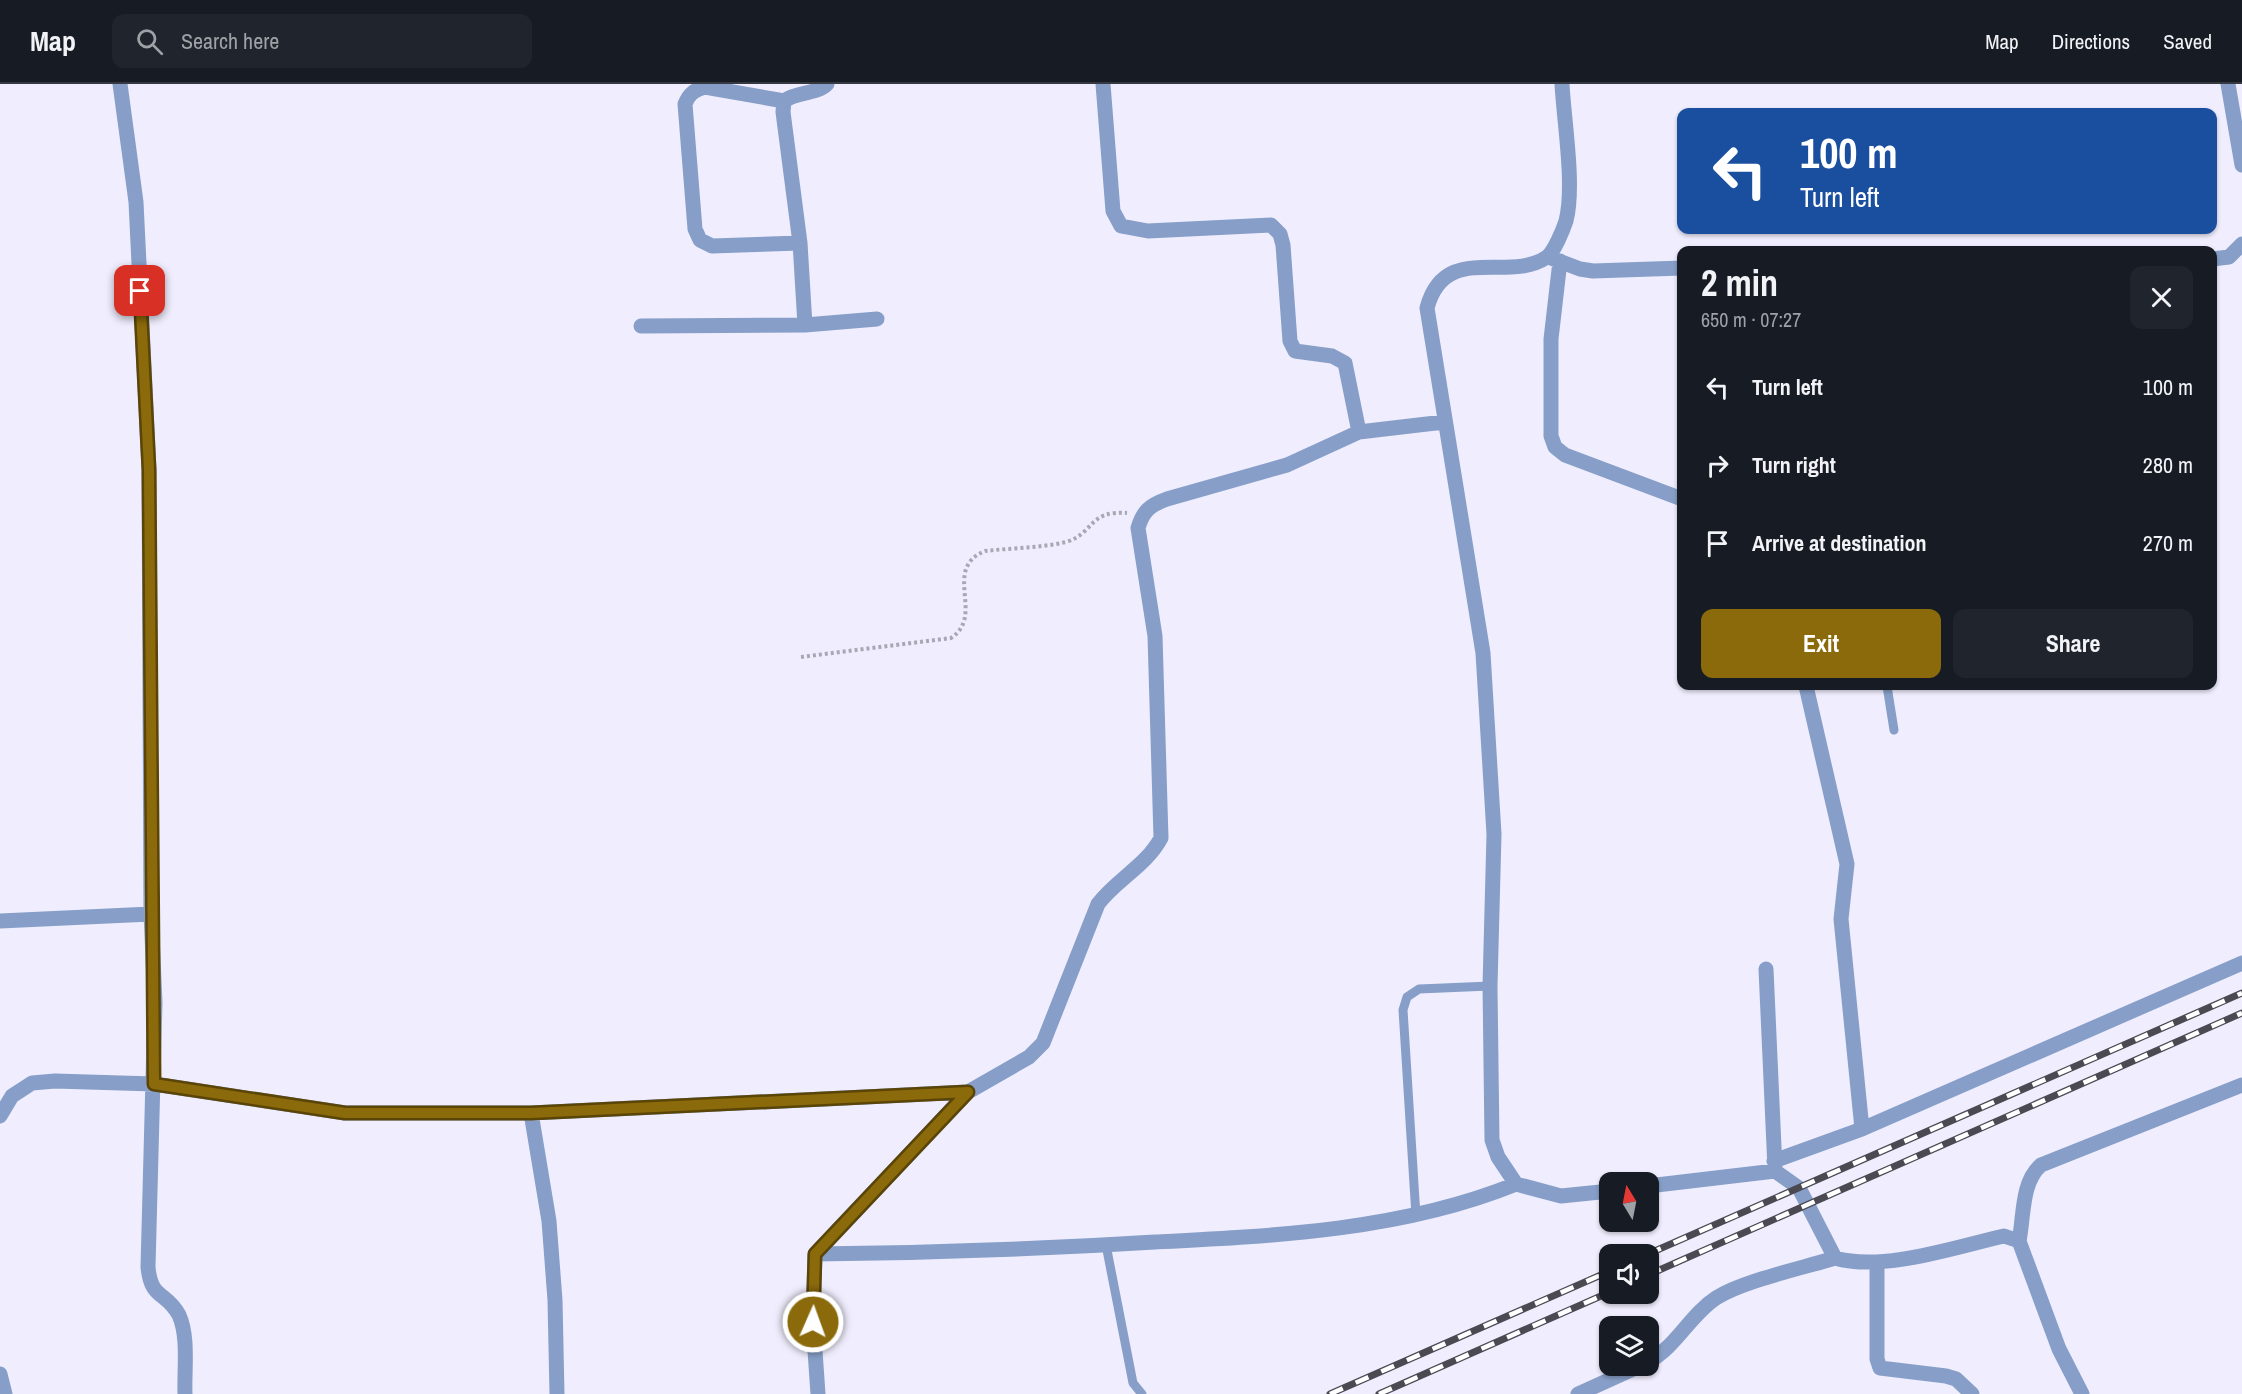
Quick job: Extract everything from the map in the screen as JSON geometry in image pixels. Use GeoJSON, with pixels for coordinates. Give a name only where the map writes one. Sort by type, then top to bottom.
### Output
{"type":"FeatureCollection","features":[{"type":"Feature","properties":{"kind":"street"},"geometry":{"type":"LineString","coordinates":[[120,84],[136,202],[149,470],[151,914],[155,1004],[150,1283],[156,1293],[172,1305],[180,1317],[183,1330],[185,1394]]}},
{"type":"Feature","properties":{"kind":"street"},"geometry":{"type":"LineString","coordinates":[[800,243],[712,246],[700,240],[695,229],[685,105],[688,96],[695,90],[705,87],[784,101],[792,95],[822,88],[827,84]]}},
{"type":"Feature","properties":{"kind":"street"},"geometry":{"type":"LineString","coordinates":[[1103,84],[1113,211],[1121,226],[1148,231],[1271,225],[1280,234],[1283,245],[1290,342],[1295,351],[1332,356],[1345,363],[1359,432]]}},
{"type":"Feature","properties":{"kind":"street"},"geometry":{"type":"LineString","coordinates":[[1562,84],[1569,200],[1566,223],[1554,259],[1551,435],[1555,447],[1565,455],[1677,497]]}},
{"type":"Feature","properties":{"kind":"street"},"geometry":{"type":"LineString","coordinates":[[2228,84],[2242,165]]}},
{"type":"Feature","properties":{"kind":"street"},"geometry":{"type":"LineString","coordinates":[[784,101],[783,112],[800,243],[805,324]]}},
{"type":"Feature","properties":{"kind":"street"},"geometry":{"type":"LineString","coordinates":[[2217,258],[2229,257],[2242,244]]}},
{"type":"Feature","properties":{"kind":"street"},"geometry":{"type":"LineString","coordinates":[[1516,1184],[1498,1157],[1492,1140],[1490,986],[1494,834],[1483,653],[1427,308],[1432,289],[1448,274],[1473,268],[1554,259],[1593,271],[1677,268]]}},
{"type":"Feature","properties":{"kind":"street"},"geometry":{"type":"LineString","coordinates":[[641,327],[805,324],[877,319]]}},
{"type":"Feature","properties":{"kind":"street"},"geometry":{"type":"LineString","coordinates":[[818,1394],[813,1322],[815,1254],[968,1092],[1029,1056],[1043,1043],[1098,904],[1109,890],[1152,854],[1161,838],[1155,636],[1138,528],[1142,514],[1152,504],[1287,465],[1359,432],[1444,422]]}},
{"type":"Feature","properties":{"kind":"street"},"geometry":{"type":"LineString","coordinates":[[1807,690],[1847,864],[1841,919],[1862,1129]]}},
{"type":"Feature","properties":{"kind":"street"},"geometry":{"type":"LineString","coordinates":[[0,921],[151,914]]}},
{"type":"Feature","properties":{"kind":"street"},"geometry":{"type":"LineString","coordinates":[[1659,1184],[1775,1166],[2242,963]]}},
{"type":"Feature","properties":{"kind":"street"},"geometry":{"type":"LineString","coordinates":[[1766,969],[1775,1166],[1798,1188],[1835,1258]]}},
{"type":"Feature","properties":{"kind":"street"},"geometry":{"type":"LineString","coordinates":[[0,1116],[12,1096],[32,1083],[154,1084],[345,1113],[531,1113],[968,1092]]}},
{"type":"Feature","properties":{"kind":"street"},"geometry":{"type":"LineString","coordinates":[[2082,1394],[2055,1340],[2019,1241],[2032,1172],[2041,1165],[2242,1085]]}},
{"type":"Feature","properties":{"kind":"street"},"geometry":{"type":"LineString","coordinates":[[531,1113],[549,1221],[555,1300],[557,1394]]}},
{"type":"Feature","properties":{"kind":"street"},"geometry":{"type":"LineString","coordinates":[[815,1254],[966,1253],[1236,1238],[1416,1216],[1476,1201],[1516,1184],[1561,1196],[1599,1192]]}},
{"type":"Feature","properties":{"kind":"street"},"geometry":{"type":"LineString","coordinates":[[1659,1355],[1715,1299],[1731,1290],[1835,1258],[1854,1263],[1877,1263],[2004,1236],[2019,1241]]}},
{"type":"Feature","properties":{"kind":"street"},"geometry":{"type":"LineString","coordinates":[[1877,1263],[1877,1359],[1880,1368],[1946,1376],[1956,1379],[1972,1394]]}},
{"type":"Feature","properties":{"kind":"street"},"geometry":{"type":"LineString","coordinates":[[0,1374],[5,1394]]}},
{"type":"Feature","properties":{"kind":"street"},"geometry":{"type":"LineString","coordinates":[[1578,1394],[1618,1376]]}},
{"type":"Feature","properties":{"kind":"lane"},"geometry":{"type":"LineString","coordinates":[[1888,690],[1894,730]]}},
{"type":"Feature","properties":{"kind":"lane"},"geometry":{"type":"LineString","coordinates":[[1416,1216],[1403,1010],[1407,997],[1419,989],[1490,986]]}},
{"type":"Feature","properties":{"kind":"lane"},"geometry":{"type":"LineString","coordinates":[[1106,1245],[1134,1383],[1142,1394]]}},
{"type":"Feature","properties":{"kind":"path"},"geometry":{"type":"LineString","coordinates":[[801,657],[951,638],[962,631],[965,621],[964,574],[967,562],[975,556],[985,552],[1065,542],[1078,537],[1095,519],[1104,514],[1142,514]]}},
{"type":"Feature","properties":{"kind":"railway"},"geometry":{"type":"LineString","coordinates":[[1659,1249],[2242,993]]}},
{"type":"Feature","properties":{"kind":"railway"},"geometry":{"type":"LineString","coordinates":[[1659,1270],[2242,1013]]}},
{"type":"Feature","properties":{"kind":"railway"},"geometry":{"type":"LineString","coordinates":[[1330,1394],[1599,1276]]}},
{"type":"Feature","properties":{"kind":"railway"},"geometry":{"type":"LineString","coordinates":[[1379,1394],[1599,1297]]}},
{"type":"Feature","properties":{"kind":"route"},"geometry":{"type":"LineString","coordinates":[[140,291],[149,470],[154,1084],[345,1113],[531,1113],[968,1092],[815,1254],[813,1322]]}}]}
